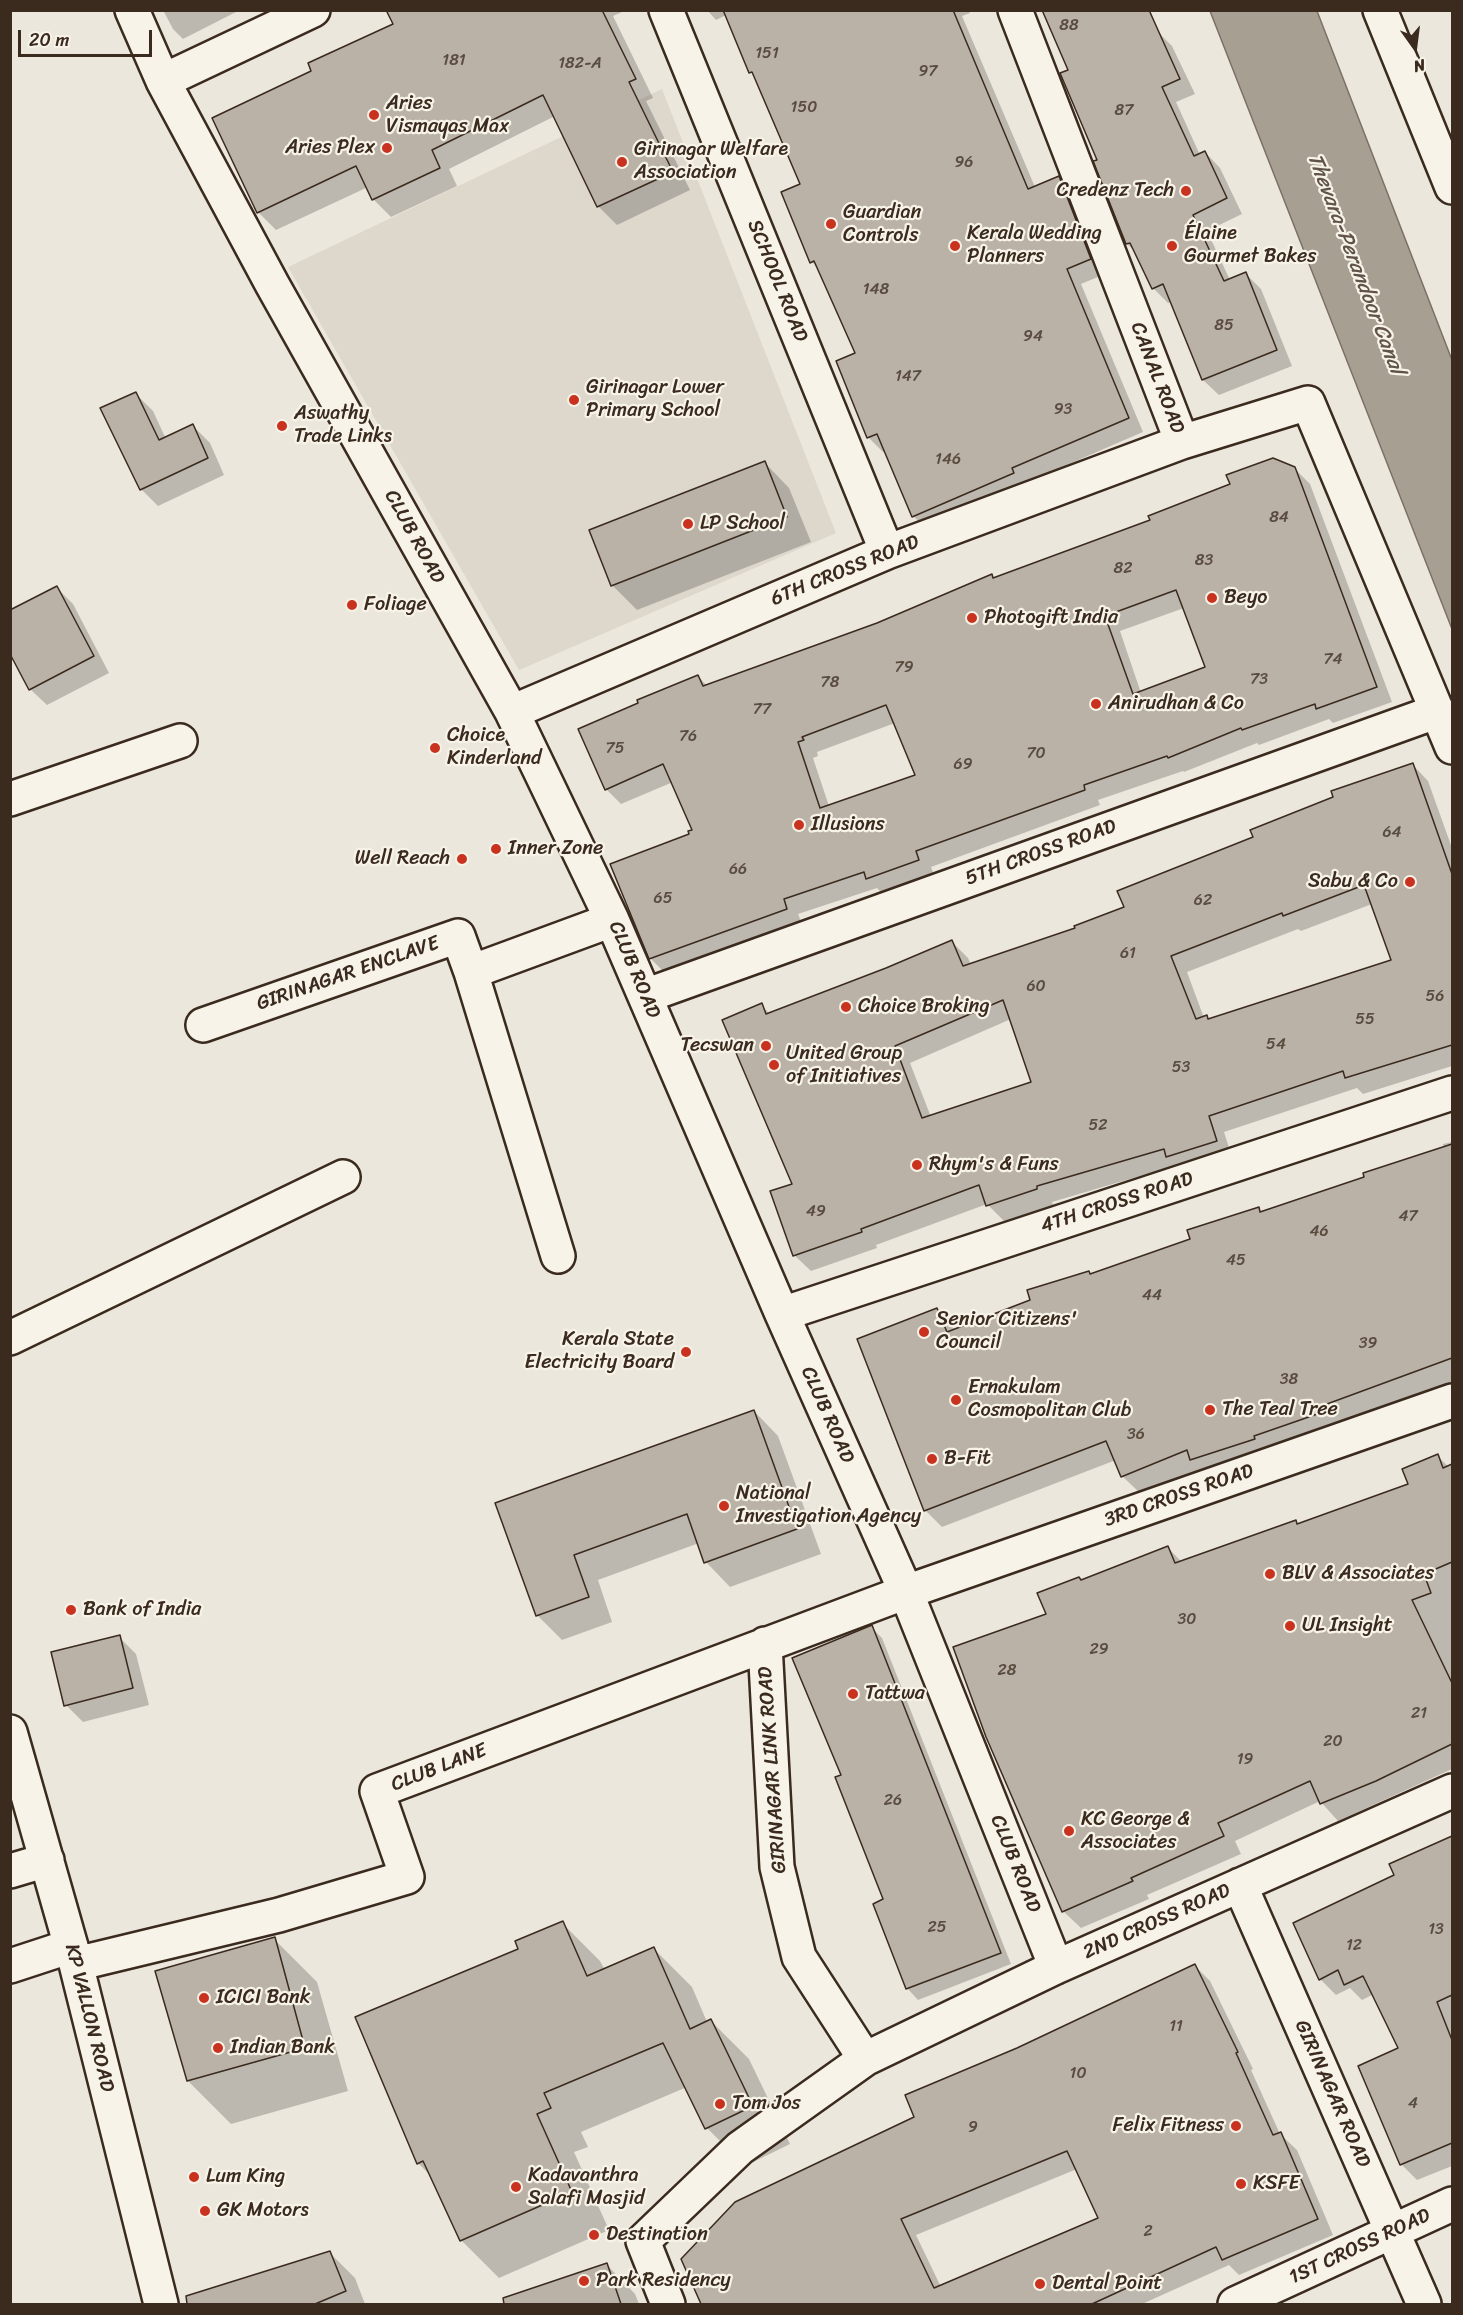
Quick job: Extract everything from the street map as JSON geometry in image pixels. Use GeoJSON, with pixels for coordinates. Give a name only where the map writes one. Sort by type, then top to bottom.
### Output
{"type":"FeatureCollection","features":[{"type":"Feature","properties":{"kind":"street","name":"CLUB ROAD"},"geometry":{"type":"LineString","coordinates":[[132,10],[163,81],[278,294],[512,712],[612,920],[782,1314],[906,1592],[1056,1967]]}},
{"type":"Feature","properties":{"kind":"street"},"geometry":{"type":"LineString","coordinates":[[163,81],[313,10]]}},
{"type":"Feature","properties":{"kind":"street","name":"SCHOOL ROAD"},"geometry":{"type":"LineString","coordinates":[[666,10],[887,552]]}},
{"type":"Feature","properties":{"kind":"street","name":"CANAL ROAD"},"geometry":{"type":"LineString","coordinates":[[1014,10],[1182,442],[1308,403],[1452,747]]}},
{"type":"Feature","properties":{"kind":"street"},"geometry":{"type":"LineString","coordinates":[[1381,11],[1452,187]]}},
{"type":"Feature","properties":{"kind":"street","name":"6TH CROSS ROAD"},"geometry":{"type":"LineString","coordinates":[[512,712],[887,552],[1182,442]]}},
{"type":"Feature","properties":{"kind":"street","name":"5TH CROSS ROAD"},"geometry":{"type":"LineString","coordinates":[[645,996],[1438,711]]}},
{"type":"Feature","properties":{"kind":"street"},"geometry":{"type":"LineString","coordinates":[[10,799],[180,741]]}},
{"type":"Feature","properties":{"kind":"street"},"geometry":{"type":"LineString","coordinates":[[471,972],[612,920]]}},
{"type":"Feature","properties":{"kind":"street","name":"GIRINAGAR ENCLAVE"},"geometry":{"type":"LineString","coordinates":[[203,1025],[458,936],[558,1256]]}},
{"type":"Feature","properties":{"kind":"street","name":"4TH CROSS ROAD"},"geometry":{"type":"LineString","coordinates":[[782,1314],[1452,1093]]}},
{"type":"Feature","properties":{"kind":"street"},"geometry":{"type":"LineString","coordinates":[[10,1338],[343,1177]]}},
{"type":"Feature","properties":{"kind":"street","name":"3RD CROSS ROAD"},"geometry":{"type":"LineString","coordinates":[[906,1592],[1452,1401]]}},
{"type":"Feature","properties":{"kind":"street","name":"CLUB LANE"},"geometry":{"type":"LineString","coordinates":[[73,1955],[279,1915],[407,1877],[377,1791],[906,1592]]}},
{"type":"Feature","properties":{"kind":"street","name":"GIRINAGAR LINK ROAD"},"geometry":{"type":"LineString","coordinates":[[765,1644],[777,1867],[799,1957],[865,2059]]}},
{"type":"Feature","properties":{"kind":"street","name":"KP VALLON ROAD"},"geometry":{"type":"LineString","coordinates":[[10,1732],[73,1955],[161,2304]]}},
{"type":"Feature","properties":{"kind":"street","name":"2ND CROSS ROAD"},"geometry":{"type":"LineString","coordinates":[[865,2059],[1056,1967],[1452,1791]]}},
{"type":"Feature","properties":{"kind":"street"},"geometry":{"type":"LineString","coordinates":[[10,1871],[47,1860]]}},
{"type":"Feature","properties":{"kind":"street","name":"GIRINAGAR ROAD"},"geometry":{"type":"LineString","coordinates":[[1240,1885],[1424,2304]]}},
{"type":"Feature","properties":{"kind":"street"},"geometry":{"type":"LineString","coordinates":[[10,1966],[73,1955]]}},
{"type":"Feature","properties":{"kind":"street"},"geometry":{"type":"LineString","coordinates":[[668,2304],[643,2241],[740,2148],[865,2059]]}},
{"type":"Feature","properties":{"kind":"street","name":"1ST CROSS ROAD"},"geometry":{"type":"LineString","coordinates":[[1235,2304],[1452,2204]]}},
{"type":"Feature","properties":{"kind":"shaded area","name":"Girinagar Lower Primary School"},"geometry":{"type":"Polygon","coordinates":[[[662,89],[836,533],[519,670],[288,267],[662,89]]]}},
{"type":"Feature","properties":{"kind":"water","name":"Thevara-Perandoor Canal"},"geometry":{"type":"Polygon","coordinates":[[[1210,11],[1317,11],[1452,360],[1452,629],[1210,11]]]}},
{"type":"Feature","properties":{"kind":"building"},"geometry":{"type":"Polygon","coordinates":[[[386,10],[602,10],[636,79],[629,82],[673,172],[597,207],[543,95],[432,150],[440,168],[372,200],[356,166],[257,213],[212,118],[311,71],[308,63],[393,24],[386,10]]]}},
{"type":"Feature","properties":{"kind":"building"},"geometry":{"type":"Polygon","coordinates":[[[723,10],[953,10],[1028,189],[1059,176],[1091,259],[1067,269],[1129,418],[1012,468],[1014,473],[912,517],[877,434],[867,438],[836,361],[855,353],[814,261],[810,263],[781,192],[800,184],[723,10]]]}},
{"type":"Feature","properties":{"kind":"building"},"geometry":{"type":"Polygon","coordinates":[[[1042,10],[1149,10],[1180,79],[1162,87],[1194,156],[1205,151],[1227,198],[1193,215],[1224,281],[1246,272],[1277,350],[1202,380],[1163,284],[1152,289],[1130,243],[1126,244],[1093,161],[1097,160],[1060,73],[1068,70],[1042,10]]]}},
{"type":"Feature","properties":{"kind":"building"},"geometry":{"type":"Polygon","coordinates":[[[136,392],[159,440],[193,424],[208,458],[140,490],[100,408],[136,392]]]}},
{"type":"Feature","properties":{"kind":"building"},"geometry":{"type":"Polygon","coordinates":[[[1273,458],[1295,467],[1377,687],[1316,709],[1315,704],[1242,730],[1241,728],[1168,758],[1167,756],[1084,785],[1085,790],[916,851],[919,860],[866,879],[864,872],[784,899],[787,909],[649,959],[610,864],[689,834],[688,831],[692,830],[663,764],[605,790],[578,729],[638,703],[637,700],[698,675],[703,686],[877,623],[992,574],[993,578],[1150,520],[1148,516],[1230,484],[1226,475],[1273,458]],[[1176,590],[1105,616],[1133,694],[1205,667],[1176,590]],[[886,705],[802,737],[804,740],[798,742],[820,808],[915,775],[886,705]]]}},
{"type":"Feature","properties":{"kind":"building","name":"LP School"},"geometry":{"type":"Polygon","coordinates":[[[765,461],[787,517],[611,586],[589,530],[765,461]]]}},
{"type":"Feature","properties":{"kind":"building"},"geometry":{"type":"Polygon","coordinates":[[[57,586],[94,656],[29,690],[10,654],[10,610],[57,586]]]}},
{"type":"Feature","properties":{"kind":"building"},"geometry":{"type":"Polygon","coordinates":[[[1413,763],[1452,874],[1452,1045],[1345,1078],[1343,1071],[1209,1116],[1217,1141],[1166,1157],[1164,1149],[1037,1186],[1037,1189],[986,1206],[979,1185],[861,1229],[862,1232],[793,1256],[770,1191],[792,1184],[722,1020],[762,1003],[766,1014],[952,940],[963,966],[1075,928],[1074,926],[1124,907],[1117,891],[1253,837],[1250,830],[1333,797],[1331,791],[1413,763]],[[1364,885],[1283,916],[1282,913],[1171,956],[1196,1019],[1207,1015],[1208,1019],[1391,960],[1364,885]],[[1003,1000],[895,1046],[922,1118],[1031,1082],[1003,1000]]]}},
{"type":"Feature","properties":{"kind":"building"},"geometry":{"type":"Polygon","coordinates":[[[1452,1144],[1452,1358],[1327,1404],[1329,1410],[1254,1436],[1255,1439],[1190,1460],[1187,1450],[1121,1477],[1106,1441],[924,1511],[857,1339],[937,1308],[947,1332],[1030,1300],[1027,1290],[1089,1271],[1090,1274],[1190,1239],[1187,1230],[1259,1207],[1260,1212],[1364,1177],[1363,1173],[1452,1144]]]}},
{"type":"Feature","properties":{"kind":"building"},"geometry":{"type":"Polygon","coordinates":[[[754,1410],[797,1529],[704,1563],[687,1514],[574,1555],[589,1597],[536,1616],[495,1503],[754,1410]]]}},
{"type":"Feature","properties":{"kind":"building"},"geometry":{"type":"Polygon","coordinates":[[[1438,1454],[1443,1468],[1452,1464],[1452,1562],[1424,1574],[1431,1593],[1412,1600],[1452,1683],[1452,1744],[1376,1781],[1320,1804],[1310,1781],[1218,1823],[1224,1836],[1131,1878],[1133,1881],[1062,1912],[986,1737],[953,1647],[1046,1614],[1037,1593],[1079,1577],[1081,1580],[1168,1546],[1175,1563],[1296,1520],[1297,1524],[1408,1484],[1402,1469],[1438,1454]]]}},
{"type":"Feature","properties":{"kind":"building"},"geometry":{"type":"Polygon","coordinates":[[[872,1625],[1001,1953],[906,1989],[873,1904],[883,1899],[835,1777],[841,1775],[792,1658],[872,1625]]]}},
{"type":"Feature","properties":{"kind":"building"},"geometry":{"type":"Polygon","coordinates":[[[120,1635],[133,1688],[64,1706],[51,1652],[120,1635]]]}},
{"type":"Feature","properties":{"kind":"building"},"geometry":{"type":"Polygon","coordinates":[[[1452,1836],[1452,1995],[1437,2002],[1452,2040],[1452,2143],[1400,2165],[1358,2066],[1398,2048],[1363,1976],[1344,1985],[1338,1970],[1319,1980],[1293,1923],[1394,1875],[1389,1864],[1452,1836]]]}},
{"type":"Feature","properties":{"kind":"building"},"geometry":{"type":"Polygon","coordinates":[[[563,1921],[587,1976],[654,1947],[690,2029],[711,2019],[753,2106],[705,2129],[663,2043],[544,2093],[551,2108],[537,2114],[572,2192],[460,2241],[423,2161],[417,2164],[355,2017],[518,1949],[515,1941],[563,1921]]]}},
{"type":"Feature","properties":{"kind":"building"},"geometry":{"type":"Polygon","coordinates":[[[275,1937],[305,2048],[187,2081],[155,1971],[275,1937]]]}},
{"type":"Feature","properties":{"kind":"building"},"geometry":{"type":"Polygon","coordinates":[[[1195,1964],[1238,2052],[1236,2053],[1273,2135],[1281,2132],[1318,2219],[1222,2260],[1216,2247],[1092,2304],[701,2304],[681,2259],[735,2202],[914,2117],[905,2095],[1017,2048],[1195,1964]],[[1067,2151],[901,2219],[934,2288],[1098,2218],[1067,2151]]]}},
{"type":"Feature","properties":{"kind":"building"},"geometry":{"type":"Polygon","coordinates":[[[330,2251],[346,2291],[315,2304],[187,2304],[186,2296],[330,2251]]]}},
{"type":"Feature","properties":{"kind":"building","name":"Park Residency"},"geometry":{"type":"Polygon","coordinates":[[[607,2263],[621,2304],[504,2304],[503,2298],[607,2263]]]}},
{"type":"Feature","properties":{"kind":"place","name":"Aries Vismayas Max"},"geometry":{"type":"Point","coordinates":[374,115]}},
{"type":"Feature","properties":{"kind":"place","name":"Aries Plex"},"geometry":{"type":"Point","coordinates":[387,148]}},
{"type":"Feature","properties":{"kind":"place","name":"Girinagar Welfare Association"},"geometry":{"type":"Point","coordinates":[622,162]}},
{"type":"Feature","properties":{"kind":"place","name":"Credenz Tech"},"geometry":{"type":"Point","coordinates":[1186,191]}},
{"type":"Feature","properties":{"kind":"place","name":"Guardian Controls"},"geometry":{"type":"Point","coordinates":[831,224]}},
{"type":"Feature","properties":{"kind":"place","name":"Kerala Wedding Planners"},"geometry":{"type":"Point","coordinates":[955,246]}},
{"type":"Feature","properties":{"kind":"place","name":"Élaine Gourmet Bakes"},"geometry":{"type":"Point","coordinates":[1172,246]}},
{"type":"Feature","properties":{"kind":"place","name":"Girinagar Lower Primary School"},"geometry":{"type":"Point","coordinates":[574,400]}},
{"type":"Feature","properties":{"kind":"place","name":"Aswathy Trade Links"},"geometry":{"type":"Point","coordinates":[282,426]}},
{"type":"Feature","properties":{"kind":"place","name":"LP School"},"geometry":{"type":"Point","coordinates":[688,524]}},
{"type":"Feature","properties":{"kind":"place","name":"Beyo"},"geometry":{"type":"Point","coordinates":[1212,598]}},
{"type":"Feature","properties":{"kind":"place","name":"Foliage"},"geometry":{"type":"Point","coordinates":[352,605]}},
{"type":"Feature","properties":{"kind":"place","name":"Photogift India"},"geometry":{"type":"Point","coordinates":[972,618]}},
{"type":"Feature","properties":{"kind":"place","name":"Anirudhan & Co"},"geometry":{"type":"Point","coordinates":[1096,704]}},
{"type":"Feature","properties":{"kind":"place","name":"Choice Kinderland"},"geometry":{"type":"Point","coordinates":[435,748]}},
{"type":"Feature","properties":{"kind":"place","name":"Illusions"},"geometry":{"type":"Point","coordinates":[799,825]}},
{"type":"Feature","properties":{"kind":"place","name":"Inner Zone"},"geometry":{"type":"Point","coordinates":[496,849]}},
{"type":"Feature","properties":{"kind":"place","name":"Well Reach"},"geometry":{"type":"Point","coordinates":[462,859]}},
{"type":"Feature","properties":{"kind":"place","name":"Sabu & Co"},"geometry":{"type":"Point","coordinates":[1410,882]}},
{"type":"Feature","properties":{"kind":"place","name":"Choice Broking"},"geometry":{"type":"Point","coordinates":[846,1007]}},
{"type":"Feature","properties":{"kind":"place","name":"Tecswan"},"geometry":{"type":"Point","coordinates":[766,1046]}},
{"type":"Feature","properties":{"kind":"place","name":"United Group of Initiatives"},"geometry":{"type":"Point","coordinates":[774,1065]}},
{"type":"Feature","properties":{"kind":"place","name":"Rhym's & Funs"},"geometry":{"type":"Point","coordinates":[917,1165]}},
{"type":"Feature","properties":{"kind":"place","name":"Senior Citizens' Council"},"geometry":{"type":"Point","coordinates":[924,1332]}},
{"type":"Feature","properties":{"kind":"place","name":"Kerala State Electricity Board"},"geometry":{"type":"Point","coordinates":[686,1352]}},
{"type":"Feature","properties":{"kind":"place","name":"Ernakulam Cosmopolitan Club"},"geometry":{"type":"Point","coordinates":[956,1400]}},
{"type":"Feature","properties":{"kind":"place","name":"The Teal Tree"},"geometry":{"type":"Point","coordinates":[1210,1410]}},
{"type":"Feature","properties":{"kind":"place","name":"B-Fit"},"geometry":{"type":"Point","coordinates":[932,1459]}},
{"type":"Feature","properties":{"kind":"place","name":"National Investigation Agency"},"geometry":{"type":"Point","coordinates":[724,1506]}},
{"type":"Feature","properties":{"kind":"place","name":"BLV & Associates"},"geometry":{"type":"Point","coordinates":[1270,1574]}},
{"type":"Feature","properties":{"kind":"place","name":"Bank of India"},"geometry":{"type":"Point","coordinates":[71,1610]}},
{"type":"Feature","properties":{"kind":"place","name":"UL Insight"},"geometry":{"type":"Point","coordinates":[1290,1626]}},
{"type":"Feature","properties":{"kind":"place","name":"Tattwa"},"geometry":{"type":"Point","coordinates":[853,1694]}},
{"type":"Feature","properties":{"kind":"place","name":"KC George & Associates"},"geometry":{"type":"Point","coordinates":[1069,1831]}},
{"type":"Feature","properties":{"kind":"place","name":"ICICI Bank"},"geometry":{"type":"Point","coordinates":[204,1998]}},
{"type":"Feature","properties":{"kind":"place","name":"Indian Bank"},"geometry":{"type":"Point","coordinates":[218,2048]}},
{"type":"Feature","properties":{"kind":"place","name":"Tom Jos"},"geometry":{"type":"Point","coordinates":[720,2104]}},
{"type":"Feature","properties":{"kind":"place","name":"Felix Fitness"},"geometry":{"type":"Point","coordinates":[1236,2126]}},
{"type":"Feature","properties":{"kind":"place","name":"Lum King"},"geometry":{"type":"Point","coordinates":[194,2177]}},
{"type":"Feature","properties":{"kind":"place","name":"KSFE"},"geometry":{"type":"Point","coordinates":[1241,2184]}},
{"type":"Feature","properties":{"kind":"place","name":"Kadavanthra Salafi Masjid"},"geometry":{"type":"Point","coordinates":[516,2187]}},
{"type":"Feature","properties":{"kind":"place","name":"GK Motors"},"geometry":{"type":"Point","coordinates":[205,2211]}},
{"type":"Feature","properties":{"kind":"place","name":"Destination"},"geometry":{"type":"Point","coordinates":[594,2235]}},
{"type":"Feature","properties":{"kind":"place","name":"Park Residency"},"geometry":{"type":"Point","coordinates":[584,2281]}},
{"type":"Feature","properties":{"kind":"place","name":"Dental Point"},"geometry":{"type":"Point","coordinates":[1040,2284]}}]}
